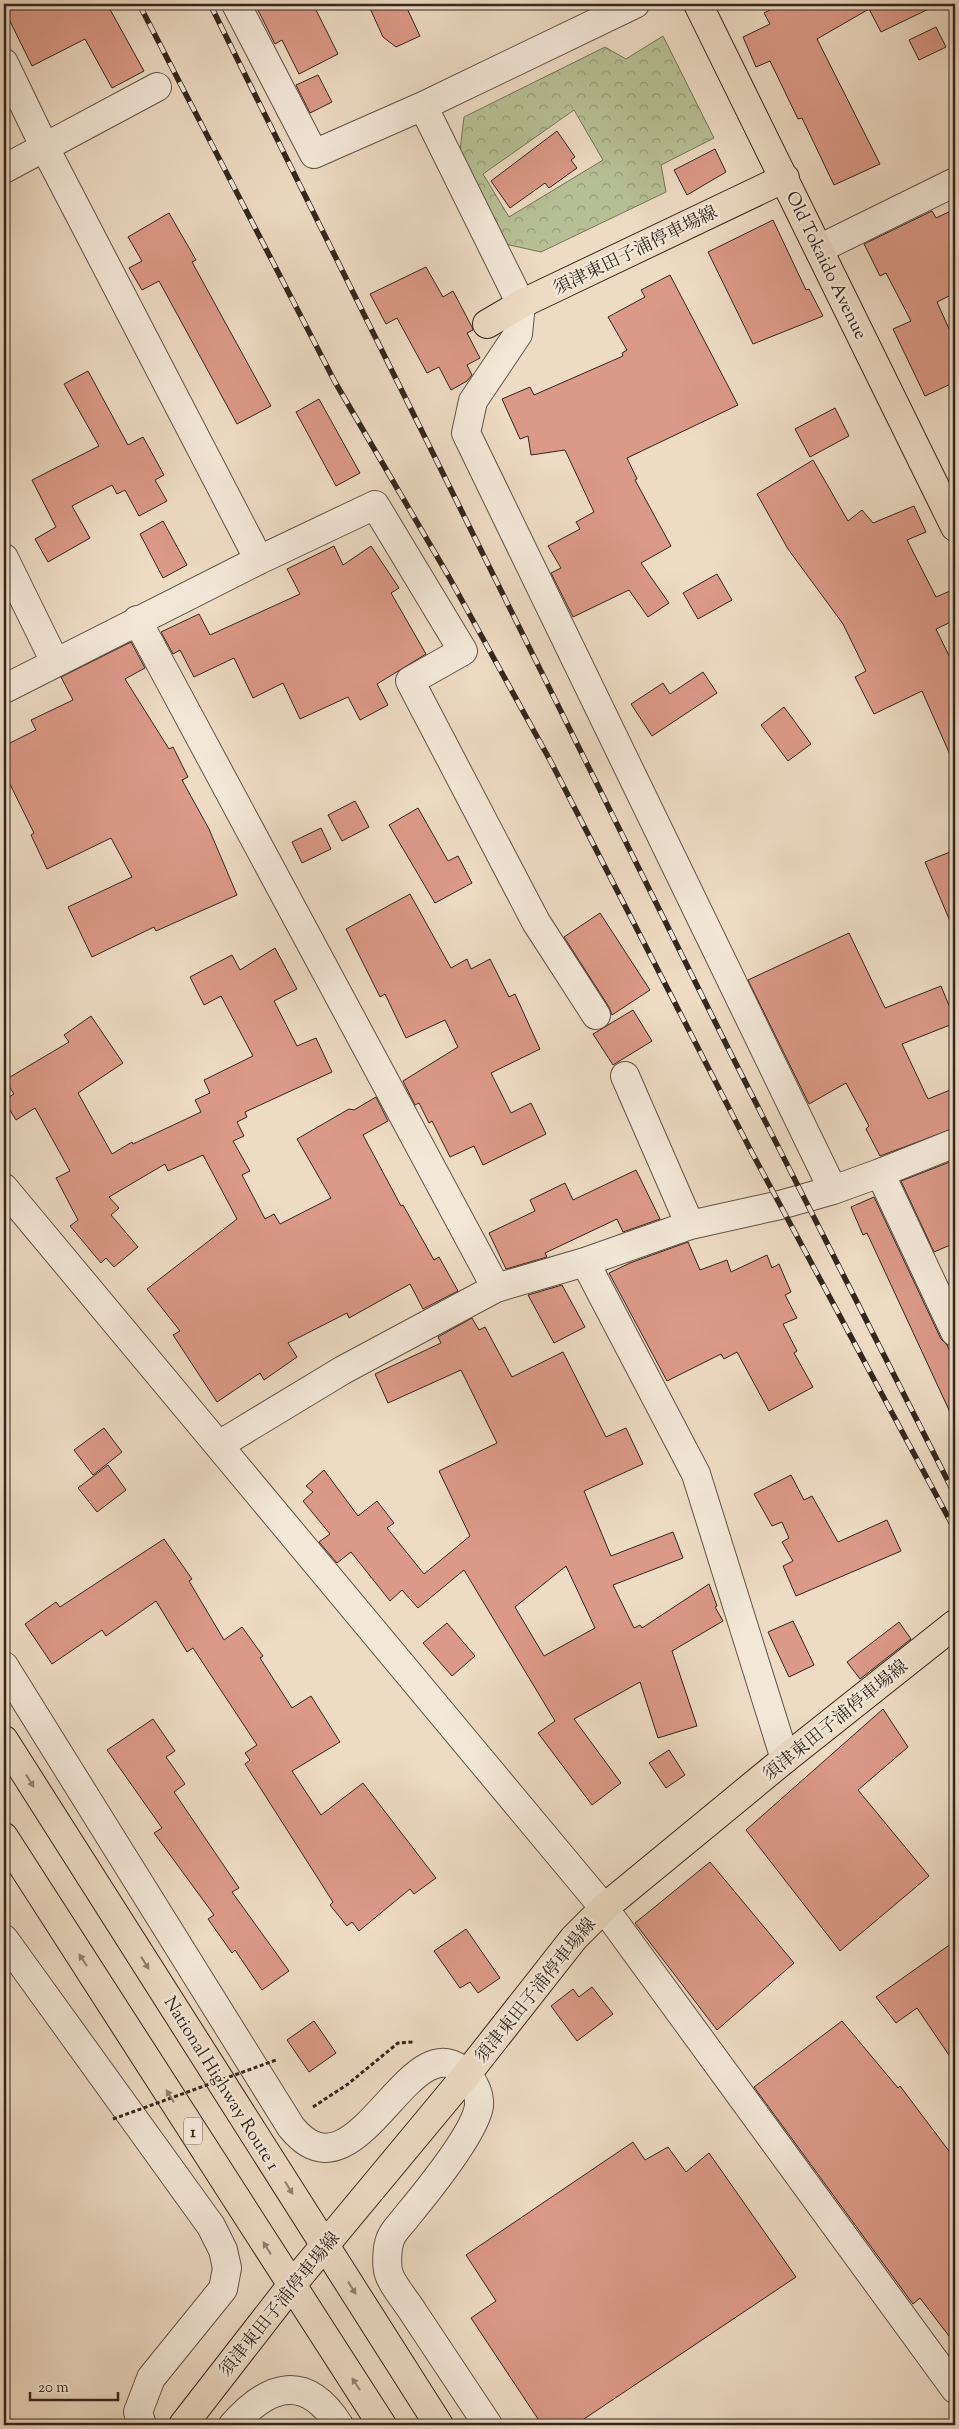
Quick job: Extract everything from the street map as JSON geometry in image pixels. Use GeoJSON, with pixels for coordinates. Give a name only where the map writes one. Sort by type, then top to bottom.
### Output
{"type":"FeatureCollection","features":[{"type":"Feature","properties":{"kind":"main road","name":"Old Tokaido Avenue"},"geometry":{"type":"LineString","coordinates":[[698,4],[955,527]]}},
{"type":"Feature","properties":{"kind":"main road","name":"須津東田子浦停車場線"},"geometry":{"type":"LineString","coordinates":[[487,324],[521,304],[785,178]]}},
{"type":"Feature","properties":{"kind":"main road","name":"須津東田子浦停車場線"},"geometry":{"type":"LineString","coordinates":[[183,2425],[291,2286],[326,2247],[574,1938],[604,1908],[785,1759],[955,1624]]}},
{"type":"Feature","properties":{"kind":"main road","name":"National Highway Route 1"},"geometry":{"type":"LineString","coordinates":[[4,1740],[439,2425]]}},
{"type":"Feature","properties":{"kind":"main road","name":"1"},"geometry":{"type":"LineString","coordinates":[[4,1837],[382,2425]]}},
{"type":"Feature","properties":{"kind":"street"},"geometry":{"type":"LineString","coordinates":[[236,4],[314,154],[423,106],[634,4]]}},
{"type":"Feature","properties":{"kind":"street"},"geometry":{"type":"LineString","coordinates":[[4,63],[45,148],[259,560]]}},
{"type":"Feature","properties":{"kind":"street"},"geometry":{"type":"LineString","coordinates":[[4,169],[157,87]]}},
{"type":"Feature","properties":{"kind":"street"},"geometry":{"type":"LineString","coordinates":[[423,106],[521,304],[518,334],[473,401],[466,433],[833,1190]]}},
{"type":"Feature","properties":{"kind":"street"},"geometry":{"type":"LineString","coordinates":[[819,249],[955,182]]}},
{"type":"Feature","properties":{"kind":"street"},"geometry":{"type":"LineString","coordinates":[[4,689],[137,620],[374,505],[463,651],[410,681],[536,922],[596,1015]]}},
{"type":"Feature","properties":{"kind":"street"},"geometry":{"type":"LineString","coordinates":[[4,558],[55,662]]}},
{"type":"Feature","properties":{"kind":"street"},"geometry":{"type":"LineString","coordinates":[[137,620],[496,1288]]}},
{"type":"Feature","properties":{"kind":"street"},"geometry":{"type":"LineString","coordinates":[[625,1076],[690,1226]]}},
{"type":"Feature","properties":{"kind":"street"},"geometry":{"type":"LineString","coordinates":[[219,1445],[343,1370],[496,1288],[585,1262],[690,1226],[780,1205],[833,1190],[955,1142]]}},
{"type":"Feature","properties":{"kind":"street"},"geometry":{"type":"LineString","coordinates":[[880,1172],[955,1332]]}},
{"type":"Feature","properties":{"kind":"street"},"geometry":{"type":"LineString","coordinates":[[4,1188],[604,1908],[955,2389]]}},
{"type":"Feature","properties":{"kind":"street"},"geometry":{"type":"LineString","coordinates":[[585,1262],[696,1474],[785,1759]]}},
{"type":"Feature","properties":{"kind":"street"},"geometry":{"type":"LineString","coordinates":[[4,1666],[291,2127],[301,2140],[320,2148],[336,2146],[358,2136],[420,2070],[435,2063],[451,2065],[466,2074],[476,2089],[479,2105],[474,2122],[440,2174],[390,2239],[388,2274],[488,2425]]}},
{"type":"Feature","properties":{"kind":"street"},"geometry":{"type":"LineString","coordinates":[[6,1949],[211,2226],[223,2250],[227,2268],[223,2289],[151,2378],[138,2412],[142,2425]]}},
{"type":"Feature","properties":{"kind":"street"},"geometry":{"type":"LineString","coordinates":[[233,2425],[250,2406],[269,2394],[287,2389],[308,2394],[328,2408],[339,2425]]}},
{"type":"Feature","properties":{"kind":"path"},"geometry":{"type":"LineString","coordinates":[[113,2119],[276,2060],[281,2069]]}},
{"type":"Feature","properties":{"kind":"path"},"geometry":{"type":"LineString","coordinates":[[308,2111],[348,2084]]}},
{"type":"Feature","properties":{"kind":"green space"},"geometry":{"type":"Polygon","coordinates":[[[663,36],[714,138],[661,165],[666,192],[541,252],[505,244],[460,150],[464,117],[605,47],[626,59],[663,36]],[[574,110],[483,174],[509,217],[603,160],[574,110]]]}},
{"type":"Feature","properties":{"kind":"building"},"geometry":{"type":"Polygon","coordinates":[[[4,4],[107,4],[144,71],[112,88],[85,39],[32,66],[4,9],[4,4]]]}},
{"type":"Feature","properties":{"kind":"building"},"geometry":{"type":"Polygon","coordinates":[[[255,4],[313,4],[338,54],[299,74],[282,40],[275,44],[255,4]]]}},
{"type":"Feature","properties":{"kind":"building"},"geometry":{"type":"Polygon","coordinates":[[[368,4],[405,4],[420,36],[396,47],[383,37],[368,4]]]}},
{"type":"Feature","properties":{"kind":"building"},"geometry":{"type":"Polygon","coordinates":[[[781,4],[939,4],[881,32],[869,9],[817,39],[880,164],[834,185],[802,118],[798,119],[770,61],[756,67],[743,37],[770,24],[764,13],[781,4]]]}},
{"type":"Feature","properties":{"kind":"building"},"geometry":{"type":"Polygon","coordinates":[[[936,27],[946,47],[919,60],[909,40],[936,27]]]}},
{"type":"Feature","properties":{"kind":"building"},"geometry":{"type":"Polygon","coordinates":[[[318,75],[332,102],[310,113],[296,85],[318,75]]]}},
{"type":"Feature","properties":{"kind":"building"},"geometry":{"type":"Polygon","coordinates":[[[557,131],[575,157],[571,160],[577,168],[549,188],[545,183],[510,208],[491,181],[557,131]]]}},
{"type":"Feature","properties":{"kind":"building"},"geometry":{"type":"Polygon","coordinates":[[[715,149],[726,172],[687,195],[674,170],[715,149]]]}},
{"type":"Feature","properties":{"kind":"building"},"geometry":{"type":"Polygon","coordinates":[[[955,209],[955,293],[937,302],[955,342],[955,382],[925,396],[893,329],[911,321],[886,273],[880,276],[864,244],[932,211],[936,218],[955,209]]]}},
{"type":"Feature","properties":{"kind":"building"},"geometry":{"type":"Polygon","coordinates":[[[169,213],[196,260],[192,262],[271,406],[237,424],[159,281],[142,290],[129,268],[142,261],[128,237],[169,213]]]}},
{"type":"Feature","properties":{"kind":"building"},"geometry":{"type":"Polygon","coordinates":[[[773,220],[806,290],[809,289],[823,316],[753,344],[708,252],[773,220]]]}},
{"type":"Feature","properties":{"kind":"building"},"geometry":{"type":"Polygon","coordinates":[[[426,267],[443,297],[453,291],[472,327],[473,330],[467,333],[480,358],[467,365],[472,375],[467,381],[451,390],[439,367],[427,373],[397,318],[386,324],[370,294],[426,267]]]}},
{"type":"Feature","properties":{"kind":"building"},"geometry":{"type":"Polygon","coordinates":[[[670,275],[738,405],[627,458],[637,479],[635,480],[671,546],[641,563],[669,603],[648,617],[629,590],[573,617],[551,573],[561,568],[548,546],[580,529],[576,522],[594,512],[565,450],[531,455],[528,436],[520,439],[502,399],[530,387],[534,395],[623,356],[622,353],[627,350],[608,317],[645,297],[641,290],[670,275]]]}},
{"type":"Feature","properties":{"kind":"building"},"geometry":{"type":"Polygon","coordinates":[[[88,371],[128,445],[143,437],[164,475],[155,480],[167,501],[139,516],[125,490],[117,494],[112,485],[72,506],[90,538],[48,562],[35,539],[56,527],[32,480],[99,446],[64,384],[88,371]]]}},
{"type":"Feature","properties":{"kind":"building"},"geometry":{"type":"Polygon","coordinates":[[[319,399],[360,473],[336,486],[296,412],[319,399]]]}},
{"type":"Feature","properties":{"kind":"building"},"geometry":{"type":"Polygon","coordinates":[[[835,408],[849,436],[810,457],[795,429],[835,408]]]}},
{"type":"Feature","properties":{"kind":"building"},"geometry":{"type":"Polygon","coordinates":[[[813,460],[848,521],[862,510],[873,523],[914,506],[926,532],[907,540],[936,597],[950,591],[955,603],[955,620],[936,629],[955,668],[955,766],[922,691],[874,714],[855,677],[866,671],[843,624],[788,549],[757,494],[813,460]]]}},
{"type":"Feature","properties":{"kind":"building"},"geometry":{"type":"Polygon","coordinates":[[[163,521],[187,565],[163,578],[140,534],[163,521]]]}},
{"type":"Feature","properties":{"kind":"building"},"geometry":{"type":"Polygon","coordinates":[[[334,546],[343,565],[371,546],[399,588],[391,593],[426,654],[377,684],[388,705],[360,720],[348,697],[300,719],[283,683],[253,698],[234,658],[194,677],[180,650],[173,654],[161,632],[199,614],[210,635],[300,594],[287,569],[334,546]]]}},
{"type":"Feature","properties":{"kind":"building"},"geometry":{"type":"Polygon","coordinates":[[[717,574],[732,600],[698,619],[683,593],[717,574]]]}},
{"type":"Feature","properties":{"kind":"building"},"geometry":{"type":"Polygon","coordinates":[[[131,642],[145,668],[125,679],[169,749],[173,747],[188,777],[182,780],[209,829],[237,895],[156,931],[154,927],[92,957],[68,907],[132,877],[111,838],[47,869],[31,835],[34,833],[4,772],[4,746],[36,730],[31,720],[73,700],[61,677],[131,642]]]}},
{"type":"Feature","properties":{"kind":"building"},"geometry":{"type":"Polygon","coordinates":[[[703,672],[717,693],[652,736],[631,704],[663,683],[670,694],[703,672]]]}},
{"type":"Feature","properties":{"kind":"building"},"geometry":{"type":"Polygon","coordinates":[[[784,707],[811,744],[788,761],[761,725],[784,707]]]}},
{"type":"Feature","properties":{"kind":"building"},"geometry":{"type":"Polygon","coordinates":[[[355,801],[369,827],[342,841],[328,815],[355,801]]]}},
{"type":"Feature","properties":{"kind":"building"},"geometry":{"type":"Polygon","coordinates":[[[418,808],[448,861],[458,856],[472,883],[435,903],[389,825],[418,808]]]}},
{"type":"Feature","properties":{"kind":"building"},"geometry":{"type":"Polygon","coordinates":[[[321,828],[331,849],[302,863],[292,842],[321,828]]]}},
{"type":"Feature","properties":{"kind":"building"},"geometry":{"type":"Polygon","coordinates":[[[955,850],[955,933],[925,862],[955,850]]]}},
{"type":"Feature","properties":{"kind":"building"},"geometry":{"type":"Polygon","coordinates":[[[410,894],[451,968],[467,959],[471,969],[490,959],[509,997],[515,994],[540,1049],[491,1073],[511,1113],[531,1103],[546,1134],[483,1165],[474,1146],[450,1157],[432,1121],[429,1123],[419,1103],[415,1105],[403,1081],[458,1047],[445,1020],[406,1038],[385,994],[380,997],[346,929],[410,894]]]}},
{"type":"Feature","properties":{"kind":"building"},"geometry":{"type":"Polygon","coordinates":[[[600,913],[650,990],[612,1015],[609,1007],[564,937],[600,913]]]}},
{"type":"Feature","properties":{"kind":"building"},"geometry":{"type":"Polygon","coordinates":[[[849,933],[885,1008],[941,986],[955,1020],[955,1023],[902,1044],[928,1099],[955,1088],[955,1128],[880,1156],[866,1129],[869,1126],[846,1083],[809,1104],[748,980],[849,933]]]}},
{"type":"Feature","properties":{"kind":"building"},"geometry":{"type":"Polygon","coordinates":[[[275,948],[297,989],[274,1001],[297,1046],[316,1038],[332,1072],[245,1112],[247,1117],[237,1122],[244,1136],[233,1141],[250,1171],[242,1175],[265,1219],[274,1214],[280,1224],[331,1198],[297,1139],[349,1109],[354,1110],[376,1097],[388,1121],[363,1135],[401,1206],[403,1205],[434,1260],[439,1257],[458,1291],[423,1309],[410,1284],[349,1318],[347,1313],[288,1343],[297,1357],[264,1380],[260,1373],[217,1402],[173,1335],[180,1331],[147,1289],[237,1219],[203,1155],[168,1171],[165,1164],[109,1197],[119,1208],[111,1215],[138,1247],[114,1267],[106,1258],[101,1263],[70,1226],[78,1220],[56,1178],[70,1171],[35,1108],[16,1120],[4,1100],[14,1094],[5,1080],[69,1042],[64,1035],[91,1016],[123,1063],[78,1093],[112,1154],[132,1142],[133,1144],[201,1112],[195,1100],[210,1093],[204,1080],[253,1056],[221,996],[204,1005],[190,977],[232,955],[240,970],[275,948]]]}},
{"type":"Feature","properties":{"kind":"building"},"geometry":{"type":"Polygon","coordinates":[[[633,1010],[652,1041],[613,1065],[593,1034],[633,1010]]]}},
{"type":"Feature","properties":{"kind":"building"},"geometry":{"type":"Polygon","coordinates":[[[955,1160],[955,1243],[934,1252],[901,1181],[955,1160]]]}},
{"type":"Feature","properties":{"kind":"building"},"geometry":{"type":"Polygon","coordinates":[[[636,1170],[660,1219],[623,1232],[617,1219],[545,1253],[547,1257],[506,1269],[489,1233],[535,1211],[530,1200],[565,1183],[573,1200],[636,1170]]]}},
{"type":"Feature","properties":{"kind":"building"},"geometry":{"type":"Polygon","coordinates":[[[874,1197],[941,1339],[947,1345],[955,1363],[955,1423],[867,1233],[863,1235],[851,1207],[874,1197]]]}},
{"type":"Feature","properties":{"kind":"building"},"geometry":{"type":"Polygon","coordinates":[[[688,1242],[700,1270],[727,1260],[731,1272],[767,1255],[772,1268],[779,1264],[791,1292],[785,1295],[797,1318],[783,1324],[797,1351],[794,1353],[813,1387],[769,1411],[737,1352],[724,1359],[721,1354],[667,1381],[609,1273],[630,1263],[688,1242]]]}},
{"type":"Feature","properties":{"kind":"building"},"geometry":{"type":"Polygon","coordinates":[[[562,1285],[585,1327],[554,1343],[528,1295],[562,1285]]]}},
{"type":"Feature","properties":{"kind":"building"},"geometry":{"type":"Polygon","coordinates":[[[472,1318],[479,1330],[485,1327],[512,1377],[563,1352],[606,1437],[626,1428],[643,1464],[584,1491],[611,1556],[673,1532],[683,1558],[613,1585],[634,1628],[640,1625],[642,1628],[709,1584],[717,1606],[715,1607],[723,1621],[672,1651],[697,1726],[658,1738],[640,1682],[574,1719],[621,1783],[592,1805],[538,1733],[555,1721],[464,1570],[418,1608],[402,1590],[390,1601],[351,1552],[337,1563],[319,1542],[330,1534],[303,1501],[313,1492],[306,1486],[324,1470],[358,1516],[377,1501],[394,1523],[387,1528],[424,1574],[470,1536],[439,1471],[497,1443],[461,1370],[388,1403],[375,1374],[441,1343],[438,1337],[472,1318]],[[566,1566],[515,1607],[544,1656],[595,1628],[566,1566]]]}},
{"type":"Feature","properties":{"kind":"building"},"geometry":{"type":"Polygon","coordinates":[[[104,1428],[122,1452],[93,1475],[74,1450],[104,1428]]]}},
{"type":"Feature","properties":{"kind":"building"},"geometry":{"type":"Polygon","coordinates":[[[108,1465],[126,1490],[97,1512],[78,1488],[108,1465]]]}},
{"type":"Feature","properties":{"kind":"building"},"geometry":{"type":"Polygon","coordinates":[[[791,1475],[804,1500],[812,1496],[838,1542],[887,1520],[901,1551],[796,1596],[783,1566],[793,1561],[782,1542],[789,1538],[782,1522],[772,1526],[754,1494],[791,1475]]]}},
{"type":"Feature","properties":{"kind":"building"},"geometry":{"type":"Polygon","coordinates":[[[164,1539],[192,1579],[189,1581],[224,1640],[242,1627],[263,1656],[260,1658],[292,1708],[311,1696],[340,1742],[292,1771],[321,1815],[363,1783],[436,1878],[414,1894],[410,1889],[359,1931],[352,1922],[347,1926],[330,1905],[333,1902],[245,1764],[250,1760],[245,1753],[257,1745],[193,1648],[187,1652],[156,1601],[106,1636],[102,1630],[52,1664],[25,1624],[56,1602],[60,1607],[164,1539]]]}},
{"type":"Feature","properties":{"kind":"building"},"geometry":{"type":"Polygon","coordinates":[[[793,1621],[814,1665],[789,1677],[768,1632],[793,1621]]]}},
{"type":"Feature","properties":{"kind":"building"},"geometry":{"type":"Polygon","coordinates":[[[899,1622],[911,1639],[860,1679],[847,1662],[899,1622]]]}},
{"type":"Feature","properties":{"kind":"building"},"geometry":{"type":"Polygon","coordinates":[[[447,1623],[475,1656],[452,1676],[423,1643],[447,1623]]]}},
{"type":"Feature","properties":{"kind":"building"},"geometry":{"type":"Polygon","coordinates":[[[883,1709],[908,1747],[858,1790],[929,1876],[840,1951],[746,1830],[883,1709]]]}},
{"type":"Feature","properties":{"kind":"building"},"geometry":{"type":"Polygon","coordinates":[[[153,1719],[175,1751],[166,1757],[185,1784],[174,1792],[239,1888],[232,1892],[289,1971],[262,1990],[235,1950],[232,1953],[208,1919],[214,1915],[154,1833],[162,1828],[107,1750],[153,1719]]]}},
{"type":"Feature","properties":{"kind":"building"},"geometry":{"type":"Polygon","coordinates":[[[669,1750],[685,1775],[666,1788],[649,1763],[669,1750]]]}},
{"type":"Feature","properties":{"kind":"building"},"geometry":{"type":"Polygon","coordinates":[[[710,1862],[794,1963],[717,2030],[635,1923],[710,1862]]]}},
{"type":"Feature","properties":{"kind":"building"},"geometry":{"type":"Polygon","coordinates":[[[466,1929],[500,1978],[478,1993],[470,1982],[460,1988],[434,1951],[466,1929]]]}},
{"type":"Feature","properties":{"kind":"building"},"geometry":{"type":"Polygon","coordinates":[[[955,1941],[955,2064],[917,2008],[896,2023],[876,1997],[955,1941]]]}},
{"type":"Feature","properties":{"kind":"building"},"geometry":{"type":"Polygon","coordinates":[[[592,1987],[613,2014],[577,2041],[551,2006],[573,1989],[579,1997],[592,1987]]]}},
{"type":"Feature","properties":{"kind":"building"},"geometry":{"type":"Polygon","coordinates":[[[314,2021],[336,2053],[309,2072],[287,2040],[314,2021]]]}},
{"type":"Feature","properties":{"kind":"building"},"geometry":{"type":"Polygon","coordinates":[[[842,2021],[898,2088],[900,2086],[955,2159],[955,2344],[920,2298],[913,2304],[754,2087],[842,2021]]]}},
{"type":"Feature","properties":{"kind":"building"},"geometry":{"type":"Polygon","coordinates":[[[633,2142],[645,2160],[668,2147],[686,2172],[709,2153],[796,2277],[575,2425],[542,2425],[471,2318],[496,2301],[466,2255],[633,2142]]]}},
{"type":"Feature","properties":{"kind":"railway"},"geometry":{"type":"LineString","coordinates":[[139,4],[335,382],[449,577],[551,762],[750,1149],[955,1530]]}},
{"type":"Feature","properties":{"kind":"railway"},"geometry":{"type":"LineString","coordinates":[[210,4],[729,1050],[955,1495]]}}]}
